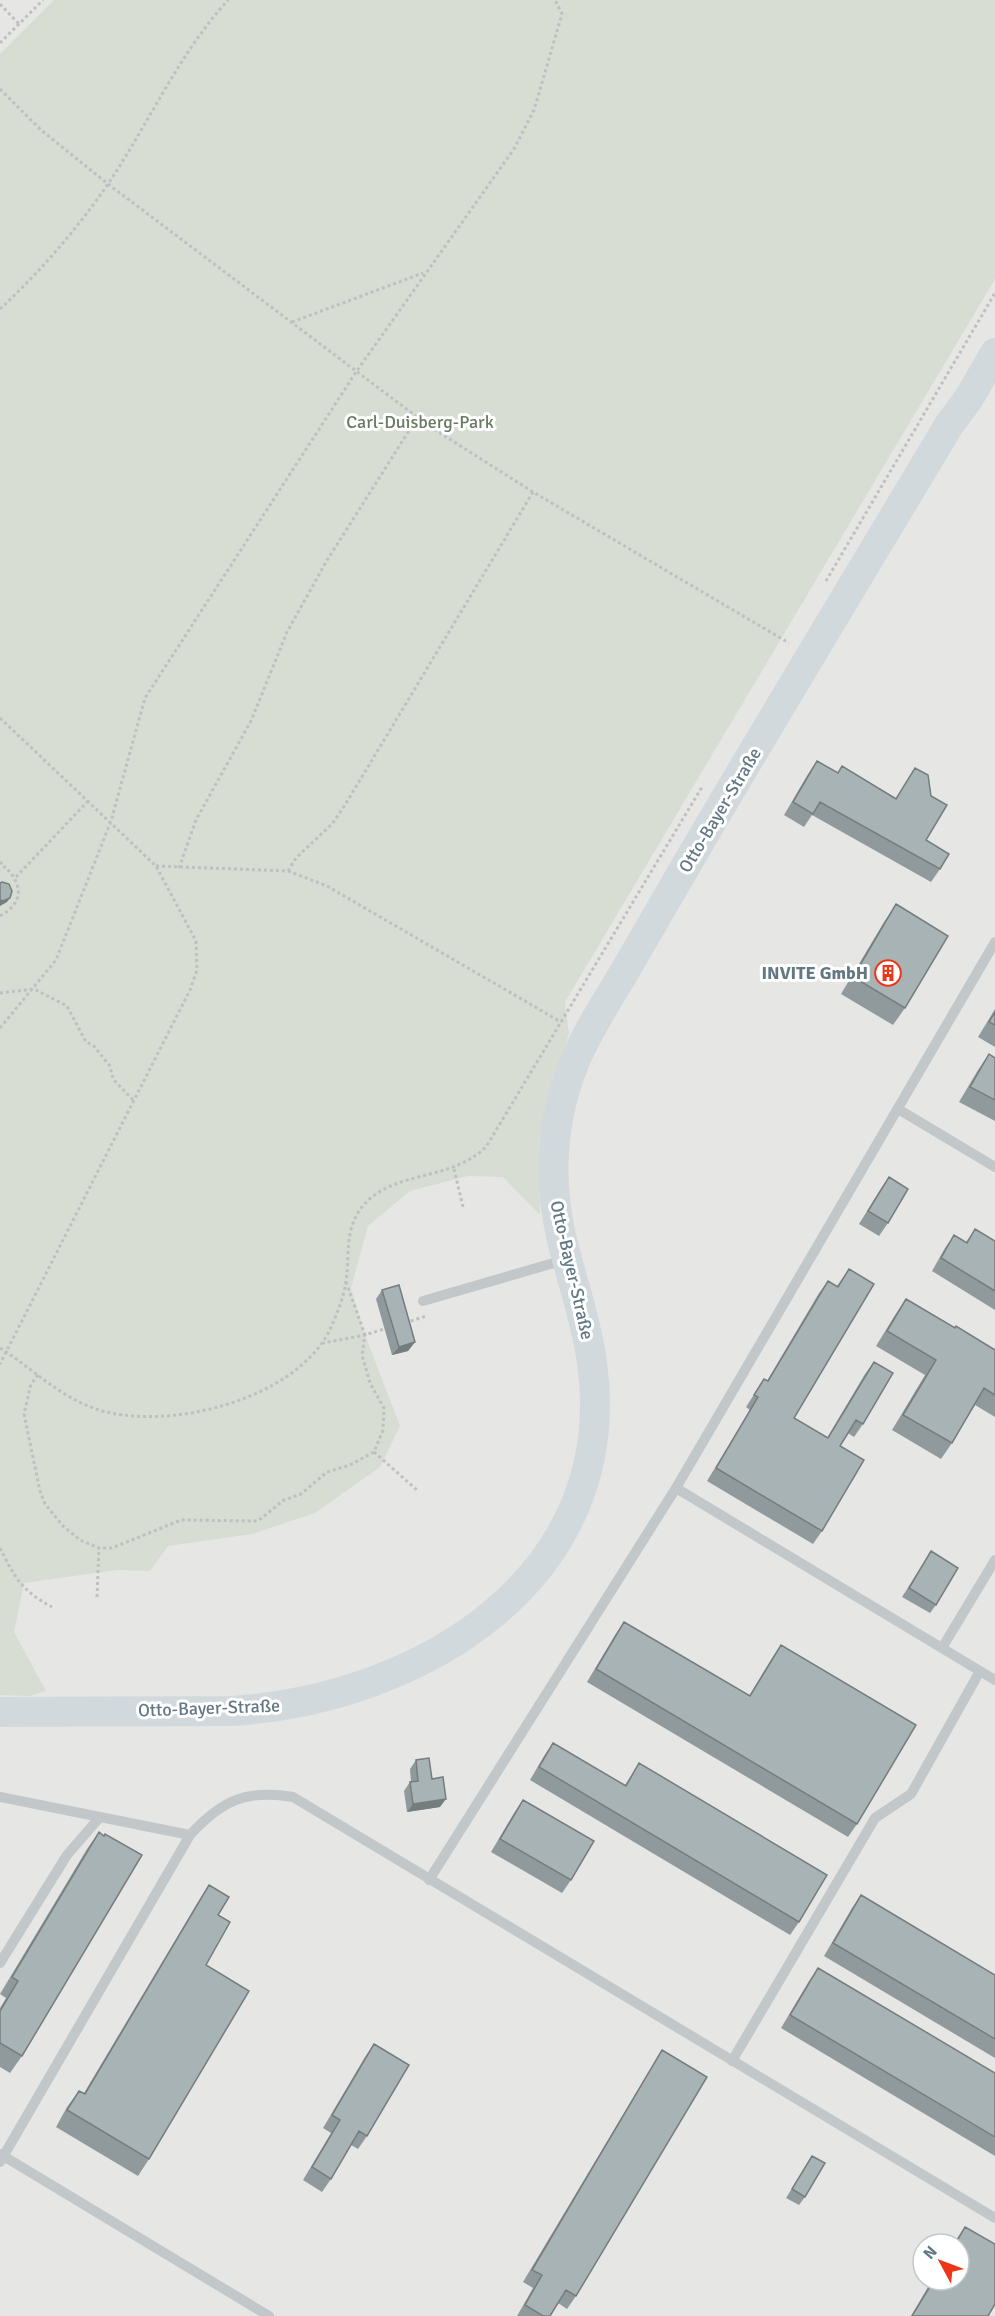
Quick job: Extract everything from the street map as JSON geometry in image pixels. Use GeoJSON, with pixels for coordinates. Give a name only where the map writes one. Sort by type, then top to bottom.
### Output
{"type":"FeatureCollection","features":[{"type":"Feature","properties":{"kind":"street","name":"Otto-Bayer-Straße"},"geometry":{"type":"LineString","coordinates":[[0,1712],[231,1711],[326,1698],[387,1678],[444,1649],[486,1620],[524,1586],[553,1547],[576,1502],[589,1456],[594,1409],[592,1362],[556,1210],[553,1159],[560,1108],[576,1059],[706,831],[949,425],[969,398],[995,353]]}},
{"type":"Feature","properties":{"kind":"lane"},"geometry":{"type":"LineString","coordinates":[[429,1880],[676,1488],[995,942]]}},
{"type":"Feature","properties":{"kind":"lane"},"geometry":{"type":"LineString","coordinates":[[898,1109],[995,1167]]}},
{"type":"Feature","properties":{"kind":"lane"},"geometry":{"type":"LineString","coordinates":[[423,1301],[567,1259]]}},
{"type":"Feature","properties":{"kind":"lane"},"geometry":{"type":"LineString","coordinates":[[676,1488],[995,1680]]}},
{"type":"Feature","properties":{"kind":"lane"},"geometry":{"type":"LineString","coordinates":[[942,1648],[995,1560]]}},
{"type":"Feature","properties":{"kind":"lane"},"geometry":{"type":"LineString","coordinates":[[732,2061],[875,1818],[910,1794],[981,1671]]}},
{"type":"Feature","properties":{"kind":"lane"},"geometry":{"type":"LineString","coordinates":[[269,2316],[1,2157],[190,1835],[204,1820],[229,1802],[267,1793],[293,1797],[995,2218]]}},
{"type":"Feature","properties":{"kind":"lane"},"geometry":{"type":"LineString","coordinates":[[0,1797],[190,1835]]}},
{"type":"Feature","properties":{"kind":"lane"},"geometry":{"type":"LineString","coordinates":[[0,1963],[67,1855],[100,1817]]}},
{"type":"Feature","properties":{"kind":"path"},"geometry":{"type":"LineString","coordinates":[[0,44],[43,0]]}},
{"type":"Feature","properties":{"kind":"path"},"geometry":{"type":"LineString","coordinates":[[0,309],[33,278],[108,184],[155,103],[209,21],[228,0]]}},
{"type":"Feature","properties":{"kind":"path"},"geometry":{"type":"LineString","coordinates":[[0,1029],[56,960],[111,821],[146,698],[356,372],[514,149],[534,110],[562,14],[555,0]]}},
{"type":"Feature","properties":{"kind":"path"},"geometry":{"type":"LineString","coordinates":[[0,4],[19,24]]}},
{"type":"Feature","properties":{"kind":"path"},"geometry":{"type":"LineString","coordinates":[[0,89],[41,130],[108,184],[417,418],[533,492],[789,643],[795,633]]}},
{"type":"Feature","properties":{"kind":"path"},"geometry":{"type":"LineString","coordinates":[[291,323],[425,273]]}},
{"type":"Feature","properties":{"kind":"path"},"geometry":{"type":"LineString","coordinates":[[824,582],[995,292]]}},
{"type":"Feature","properties":{"kind":"path"},"geometry":{"type":"LineString","coordinates":[[179,868],[196,820],[251,721],[287,632],[326,562],[417,418]]}},
{"type":"Feature","properties":{"kind":"path"},"geometry":{"type":"LineString","coordinates":[[288,871],[296,858],[332,824],[345,805],[533,492]]}},
{"type":"Feature","properties":{"kind":"path"},"geometry":{"type":"LineString","coordinates":[[0,718],[156,866],[193,932],[198,960],[190,990],[8,1353],[0,1364]]}},
{"type":"Feature","properties":{"kind":"path"},"geometry":{"type":"LineString","coordinates":[[0,1348],[61,1393],[99,1410],[128,1414],[177,1413],[237,1402],[296,1370],[323,1343],[332,1326],[346,1282],[350,1231],[354,1220],[368,1200],[388,1186],[454,1169],[476,1156],[494,1136],[702,786]]}},
{"type":"Feature","properties":{"kind":"path"},"geometry":{"type":"LineString","coordinates":[[16,877],[89,800]]}},
{"type":"Feature","properties":{"kind":"path"},"geometry":{"type":"LineString","coordinates":[[0,862],[16,877],[18,890],[16,902],[0,916]]}},
{"type":"Feature","properties":{"kind":"path"},"geometry":{"type":"LineString","coordinates":[[156,866],[288,871],[327,886],[561,1022]]}},
{"type":"Feature","properties":{"kind":"path"},"geometry":{"type":"LineString","coordinates":[[0,868],[5,867]]}},
{"type":"Feature","properties":{"kind":"path"},"geometry":{"type":"LineString","coordinates":[[0,993],[34,989],[67,1006],[86,1042],[93,1045],[110,1066],[113,1079],[133,1100]]}},
{"type":"Feature","properties":{"kind":"path"},"geometry":{"type":"LineString","coordinates":[[454,1169],[463,1207]]}},
{"type":"Feature","properties":{"kind":"path"},"geometry":{"type":"LineString","coordinates":[[38,1375],[29,1391],[24,1414],[40,1491],[45,1504],[63,1526],[80,1540],[99,1548],[112,1548],[181,1520],[258,1521],[284,1500],[301,1494],[327,1472],[350,1465],[374,1452],[382,1430],[384,1408],[370,1383],[362,1355],[365,1335],[346,1282]]}},
{"type":"Feature","properties":{"kind":"path"},"geometry":{"type":"LineString","coordinates":[[323,1343],[365,1335],[426,1316]]}},
{"type":"Feature","properties":{"kind":"path"},"geometry":{"type":"LineString","coordinates":[[374,1452],[417,1490]]}},
{"type":"Feature","properties":{"kind":"path"},"geometry":{"type":"LineString","coordinates":[[0,1548],[20,1584],[33,1597],[52,1607]]}},
{"type":"Feature","properties":{"kind":"path"},"geometry":{"type":"LineString","coordinates":[[97,1598],[99,1548]]}},
{"type":"Feature","properties":{"kind":"shaded area"},"geometry":{"type":"Polygon","coordinates":[[[0,0],[995,0],[995,2316],[0,2316],[0,0]]]}},
{"type":"Feature","properties":{"kind":"green space","name":"Carl-Duisberg-Park"},"geometry":{"type":"Polygon","coordinates":[[[54,0],[995,0],[995,279],[565,1002],[569,1034],[550,1091],[539,1142],[540,1215],[503,1177],[468,1176],[410,1191],[368,1226],[351,1288],[365,1335],[400,1426],[380,1467],[315,1513],[252,1534],[168,1546],[150,1571],[117,1570],[24,1583],[14,1632],[46,1691],[30,1696],[0,1695],[0,54],[54,0]]]}},
{"type":"Feature","properties":{"kind":"building"},"geometry":{"type":"Polygon","coordinates":[[[817,761],[838,773],[842,766],[896,799],[915,768],[928,775],[931,796],[947,805],[926,840],[949,854],[940,869],[820,802],[813,814],[793,802],[817,761]]]}},
{"type":"Feature","properties":{"kind":"building"},"geometry":{"type":"Polygon","coordinates":[[[0,883],[9,884],[12,891],[10,898],[3,901],[0,900],[0,883]]]}},
{"type":"Feature","properties":{"kind":"building","name":"INVITE GmbH"},"geometry":{"type":"Polygon","coordinates":[[[896,904],[948,936],[905,1008],[853,977],[896,904]]]}},
{"type":"Feature","properties":{"kind":"building"},"geometry":{"type":"Polygon","coordinates":[[[995,1012],[995,1025],[989,1022],[995,1012]]]}},
{"type":"Feature","properties":{"kind":"building"},"geometry":{"type":"Polygon","coordinates":[[[989,1054],[995,1058],[995,1100],[970,1087],[989,1054]]]}},
{"type":"Feature","properties":{"kind":"building"},"geometry":{"type":"Polygon","coordinates":[[[889,1177],[908,1189],[888,1223],[868,1211],[889,1177]]]}},
{"type":"Feature","properties":{"kind":"building"},"geometry":{"type":"Polygon","coordinates":[[[975,1229],[995,1241],[995,1291],[941,1258],[954,1235],[967,1243],[975,1229]]]}},
{"type":"Feature","properties":{"kind":"building"},"geometry":{"type":"Polygon","coordinates":[[[849,1269],[874,1284],[794,1418],[828,1438],[874,1362],[893,1373],[863,1424],[856,1420],[840,1446],[864,1460],[822,1531],[716,1468],[758,1397],[754,1395],[764,1379],[768,1381],[828,1281],[838,1287],[849,1269]]]}},
{"type":"Feature","properties":{"kind":"building"},"geometry":{"type":"Polygon","coordinates":[[[399,1285],[415,1342],[399,1347],[382,1290],[399,1285]]]}},
{"type":"Feature","properties":{"kind":"building"},"geometry":{"type":"Polygon","coordinates":[[[906,1299],[995,1350],[995,1395],[984,1388],[952,1443],[903,1415],[936,1360],[887,1331],[906,1299]]]}},
{"type":"Feature","properties":{"kind":"building"},"geometry":{"type":"Polygon","coordinates":[[[931,1551],[958,1568],[936,1605],[909,1588],[931,1551]]]}},
{"type":"Feature","properties":{"kind":"building"},"geometry":{"type":"Polygon","coordinates":[[[624,1622],[750,1696],[781,1645],[916,1725],[857,1824],[596,1669],[624,1622]]]}},
{"type":"Feature","properties":{"kind":"building"},"geometry":{"type":"Polygon","coordinates":[[[553,1743],[626,1786],[639,1763],[827,1875],[799,1922],[539,1767],[553,1743]]]}},
{"type":"Feature","properties":{"kind":"building"},"geometry":{"type":"Polygon","coordinates":[[[429,1758],[432,1779],[443,1777],[446,1799],[413,1804],[410,1782],[418,1781],[416,1760],[429,1758]]]}},
{"type":"Feature","properties":{"kind":"building"},"geometry":{"type":"Polygon","coordinates":[[[523,1800],[594,1841],[571,1880],[500,1839],[523,1800]]]}},
{"type":"Feature","properties":{"kind":"building"},"geometry":{"type":"Polygon","coordinates":[[[99,1832],[142,1855],[22,2056],[0,2043],[0,2011],[18,1981],[12,1977],[99,1832]]]}},
{"type":"Feature","properties":{"kind":"building"},"geometry":{"type":"Polygon","coordinates":[[[209,1885],[229,1897],[218,1915],[230,1922],[206,1965],[249,1991],[149,2159],[67,2110],[79,2091],[85,2094],[209,1885]]]}},
{"type":"Feature","properties":{"kind":"building"},"geometry":{"type":"Polygon","coordinates":[[[861,1895],[995,1975],[995,2039],[833,1943],[861,1895]]]}},
{"type":"Feature","properties":{"kind":"building"},"geometry":{"type":"Polygon","coordinates":[[[818,1968],[995,2073],[995,2137],[790,2015],[818,1968]]]}},
{"type":"Feature","properties":{"kind":"building"},"geometry":{"type":"Polygon","coordinates":[[[374,2044],[409,2065],[367,2136],[359,2131],[331,2179],[312,2167],[340,2120],[332,2115],[374,2044]]]}},
{"type":"Feature","properties":{"kind":"building"},"geometry":{"type":"Polygon","coordinates":[[[662,2050],[707,2077],[576,2296],[566,2290],[550,2316],[543,2316],[525,2305],[542,2275],[532,2270],[662,2050]]]}},
{"type":"Feature","properties":{"kind":"building"},"geometry":{"type":"Polygon","coordinates":[[[812,2156],[825,2163],[805,2197],[792,2189],[812,2156]]]}},
{"type":"Feature","properties":{"kind":"building"},"geometry":{"type":"Polygon","coordinates":[[[965,2227],[995,2244],[995,2304],[988,2316],[912,2316],[927,2292],[971,2292],[971,2232],[962,2232],[965,2227]]]}},
{"type":"Feature","properties":{"kind":"place","name":"INVITE GmbH"},"geometry":{"type":"Point","coordinates":[888,973]}}]}
